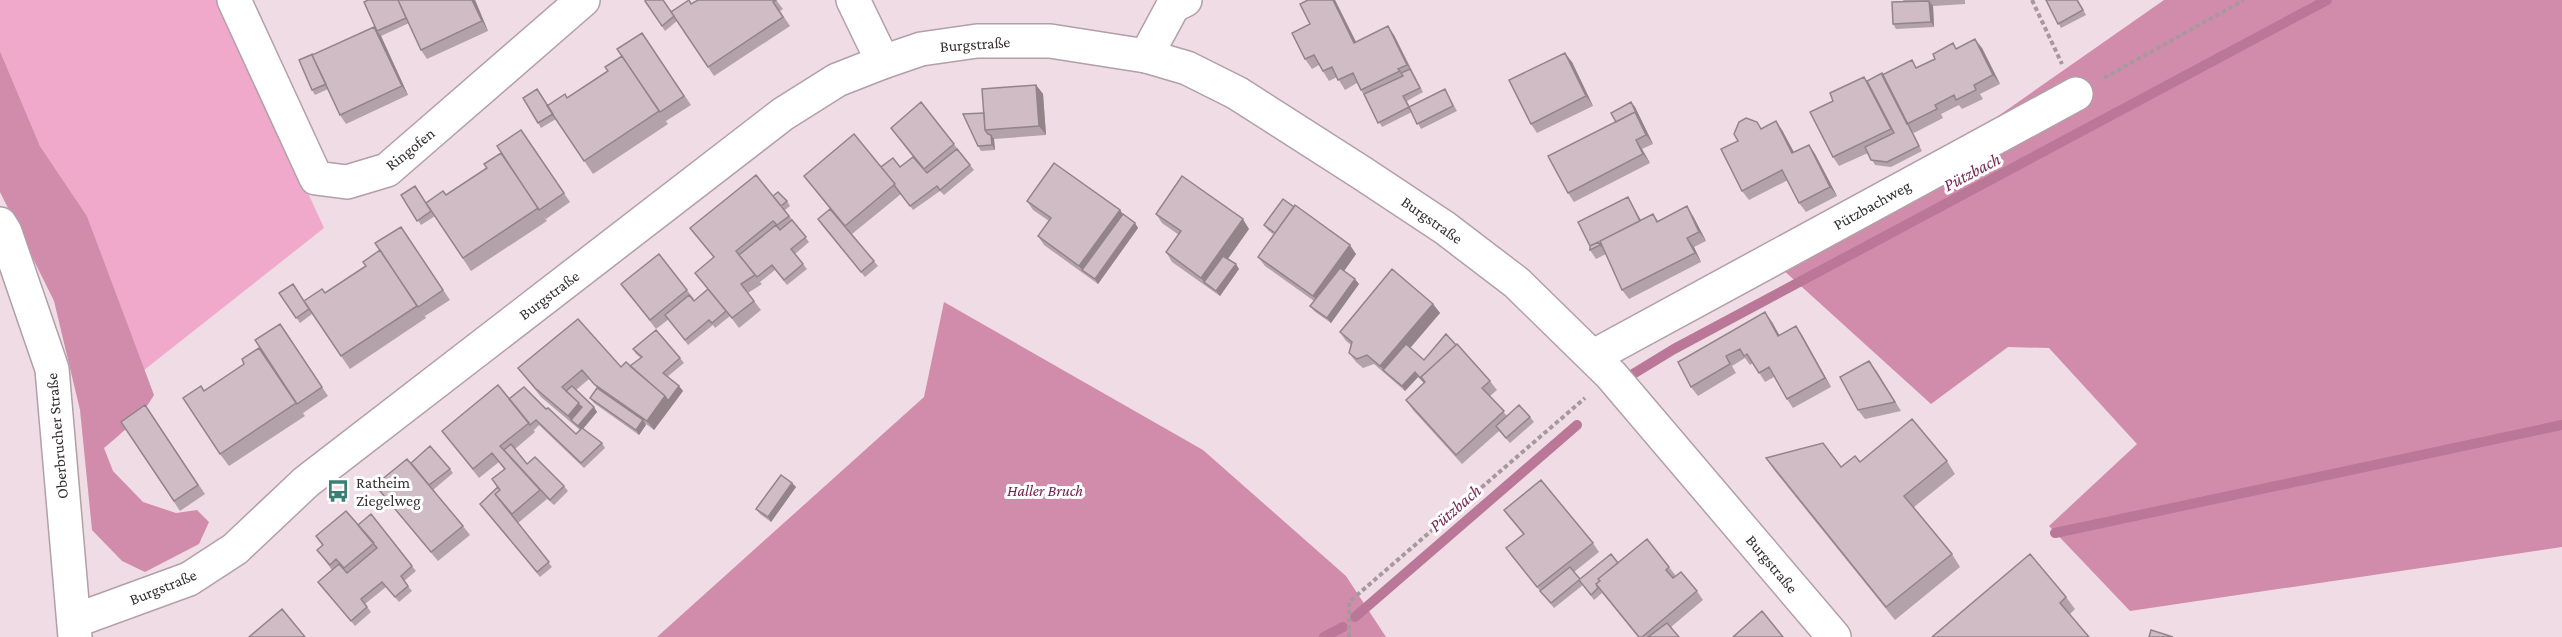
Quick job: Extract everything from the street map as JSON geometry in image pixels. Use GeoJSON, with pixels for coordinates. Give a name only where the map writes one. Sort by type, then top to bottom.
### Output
{"type":"FeatureCollection","features":[{"type":"Feature","properties":{"kind":"street","name":"Ringofen"},"geometry":{"type":"LineString","coordinates":[[234,0],[316,178],[347,182],[387,170],[583,0]]}},
{"type":"Feature","properties":{"kind":"street"},"geometry":{"type":"LineString","coordinates":[[853,0],[883,62]]}},
{"type":"Feature","properties":{"kind":"street"},"geometry":{"type":"LineString","coordinates":[[1146,56],[1173,6],[1185,0]]}},
{"type":"Feature","properties":{"kind":"street","name":"Burgstraße"},"geometry":{"type":"LineString","coordinates":[[74,629],[189,579],[235,549],[306,482],[783,114],[837,80],[921,49],[977,41],[1050,41],[1146,56],[1187,68],[1237,93],[1445,228],[1517,283],[1603,366],[1834,637]]}},
{"type":"Feature","properties":{"kind":"street","name":"Pützbachweg"},"geometry":{"type":"LineString","coordinates":[[1603,366],[2076,94]]}},
{"type":"Feature","properties":{"kind":"street","name":"Oberbrucher Straße"},"geometry":{"type":"LineString","coordinates":[[0,224],[5,232],[52,369],[74,629]]}},
{"type":"Feature","properties":{"kind":"path"},"geometry":{"type":"LineString","coordinates":[[2032,0],[2076,94],[2244,0]]}},
{"type":"Feature","properties":{"kind":"path"},"geometry":{"type":"LineString","coordinates":[[1348,637],[1349,602],[1603,366]]}},
{"type":"Feature","properties":{"kind":"shaded area"},"geometry":{"type":"Polygon","coordinates":[[[0,0],[220,0],[324,228],[144,370],[87,216],[40,146],[0,51],[0,0]]]}},
{"type":"Feature","properties":{"kind":"green space"},"geometry":{"type":"Polygon","coordinates":[[[2164,0],[2562,0],[2562,547],[2130,611],[2049,526],[2137,444],[2049,348],[2008,347],[1931,404],[1781,268],[2164,0]]]}},
{"type":"Feature","properties":{"kind":"green space"},"geometry":{"type":"Polygon","coordinates":[[[0,51],[40,146],[87,216],[154,395],[138,417],[104,448],[113,471],[143,502],[176,513],[197,510],[209,522],[199,544],[145,572],[122,561],[92,530],[80,410],[54,301],[0,192],[0,51]]]}},
{"type":"Feature","properties":{"kind":"green space","name":"Haller Bruch"},"geometry":{"type":"Polygon","coordinates":[[[944,302],[1203,450],[1346,576],[1386,637],[657,637],[924,397],[944,302]]]}},
{"type":"Feature","properties":{"kind":"building"},"geometry":{"type":"Polygon","coordinates":[[[398,0],[406,18],[377,31],[364,2],[398,0]]]}},
{"type":"Feature","properties":{"kind":"building"},"geometry":{"type":"Polygon","coordinates":[[[398,0],[472,0],[482,21],[421,50],[398,0]]]}},
{"type":"Feature","properties":{"kind":"building"},"geometry":{"type":"Polygon","coordinates":[[[646,0],[663,0],[674,16],[662,26],[646,0]]]}},
{"type":"Feature","properties":{"kind":"building"},"geometry":{"type":"Polygon","coordinates":[[[689,0],[691,4],[698,0],[776,0],[773,2],[783,17],[708,67],[671,12],[689,0]]]}},
{"type":"Feature","properties":{"kind":"building"},"geometry":{"type":"Polygon","coordinates":[[[1308,0],[1333,0],[1354,43],[1388,26],[1407,65],[1398,69],[1400,71],[1361,90],[1353,73],[1338,80],[1332,67],[1323,71],[1314,55],[1305,59],[1292,33],[1310,24],[1300,4],[1308,0]]]}},
{"type":"Feature","properties":{"kind":"building"},"geometry":{"type":"Polygon","coordinates":[[[2046,0],[2077,0],[2083,10],[2058,24],[2046,0]]]}},
{"type":"Feature","properties":{"kind":"building"},"geometry":{"type":"Polygon","coordinates":[[[1929,1],[1931,22],[1893,24],[1892,2],[1929,1]]]}},
{"type":"Feature","properties":{"kind":"building"},"geometry":{"type":"Polygon","coordinates":[[[374,27],[402,86],[340,115],[312,55],[374,27]]]}},
{"type":"Feature","properties":{"kind":"building"},"geometry":{"type":"Polygon","coordinates":[[[642,33],[684,96],[660,112],[617,49],[642,33]]]}},
{"type":"Feature","properties":{"kind":"building"},"geometry":{"type":"Polygon","coordinates":[[[1975,39],[1993,75],[1974,85],[1976,90],[1956,100],[1954,95],[1935,105],[1937,109],[1907,124],[1882,75],[1912,60],[1916,68],[1935,59],[1933,54],[1953,43],[1956,49],[1975,39]]]}},
{"type":"Feature","properties":{"kind":"building"},"geometry":{"type":"Polygon","coordinates":[[[1565,53],[1586,96],[1531,124],[1509,80],[1565,53]]]}},
{"type":"Feature","properties":{"kind":"building"},"geometry":{"type":"Polygon","coordinates":[[[313,54],[326,84],[312,90],[299,60],[313,54]]]}},
{"type":"Feature","properties":{"kind":"building"},"geometry":{"type":"Polygon","coordinates":[[[622,56],[659,111],[584,161],[547,106],[565,94],[567,98],[608,71],[605,67],[622,56]]]}},
{"type":"Feature","properties":{"kind":"building"},"geometry":{"type":"Polygon","coordinates":[[[1410,69],[1420,88],[1403,96],[1409,107],[1378,123],[1364,94],[1403,76],[1401,73],[1410,69]]]}},
{"type":"Feature","properties":{"kind":"building"},"geometry":{"type":"Polygon","coordinates":[[[1882,73],[1919,146],[1887,162],[1871,160],[1865,147],[1894,133],[1867,81],[1882,73]]]}},
{"type":"Feature","properties":{"kind":"building"},"geometry":{"type":"Polygon","coordinates":[[[1864,77],[1891,129],[1833,157],[1810,112],[1833,101],[1830,93],[1864,77]]]}},
{"type":"Feature","properties":{"kind":"building"},"geometry":{"type":"Polygon","coordinates":[[[1036,85],[1039,126],[985,130],[982,89],[1036,85]]]}},
{"type":"Feature","properties":{"kind":"building"},"geometry":{"type":"Polygon","coordinates":[[[537,89],[553,114],[538,123],[523,98],[537,89]]]}},
{"type":"Feature","properties":{"kind":"building"},"geometry":{"type":"Polygon","coordinates":[[[1445,89],[1453,106],[1417,124],[1409,107],[1445,89]]]}},
{"type":"Feature","properties":{"kind":"building"},"geometry":{"type":"Polygon","coordinates":[[[921,102],[954,144],[924,169],[891,128],[921,102]]]}},
{"type":"Feature","properties":{"kind":"building"},"geometry":{"type":"Polygon","coordinates":[[[1631,102],[1638,117],[1635,112],[1616,122],[1611,113],[1631,102]]]}},
{"type":"Feature","properties":{"kind":"building"},"geometry":{"type":"Polygon","coordinates":[[[1635,112],[1646,135],[1636,140],[1643,154],[1568,193],[1548,156],[1635,112]]]}},
{"type":"Feature","properties":{"kind":"building"},"geometry":{"type":"Polygon","coordinates":[[[984,113],[985,130],[991,135],[992,145],[978,146],[963,114],[984,113]]]}},
{"type":"Feature","properties":{"kind":"building"},"geometry":{"type":"Polygon","coordinates":[[[1746,118],[1757,122],[1761,129],[1776,121],[1792,153],[1809,145],[1830,187],[1799,203],[1782,170],[1742,191],[1721,149],[1738,141],[1734,134],[1739,122],[1746,118]]]}},
{"type":"Feature","properties":{"kind":"building"},"geometry":{"type":"Polygon","coordinates":[[[521,130],[564,193],[539,210],[497,146],[521,130]]]}},
{"type":"Feature","properties":{"kind":"building"},"geometry":{"type":"Polygon","coordinates":[[[854,134],[895,184],[845,226],[804,176],[854,134]]]}},
{"type":"Feature","properties":{"kind":"building"},"geometry":{"type":"Polygon","coordinates":[[[957,149],[970,165],[940,190],[937,186],[910,206],[881,167],[893,158],[900,167],[913,157],[927,173],[957,149]]]}},
{"type":"Feature","properties":{"kind":"building"},"geometry":{"type":"Polygon","coordinates":[[[501,153],[538,208],[463,258],[426,203],[443,191],[446,195],[487,168],[484,164],[501,153]]]}},
{"type":"Feature","properties":{"kind":"building"},"geometry":{"type":"Polygon","coordinates":[[[1054,163],[1120,210],[1079,266],[1038,236],[1051,218],[1027,201],[1054,163]]]}},
{"type":"Feature","properties":{"kind":"building"},"geometry":{"type":"Polygon","coordinates":[[[756,175],[789,216],[777,225],[773,221],[736,251],[755,275],[741,284],[754,301],[732,318],[695,273],[714,257],[690,228],[756,175]]]}},
{"type":"Feature","properties":{"kind":"building"},"geometry":{"type":"Polygon","coordinates":[[[1182,176],[1243,219],[1201,278],[1166,252],[1181,231],[1156,214],[1182,176]]]}},
{"type":"Feature","properties":{"kind":"building"},"geometry":{"type":"Polygon","coordinates":[[[415,186],[431,211],[417,221],[401,195],[415,186]]]}},
{"type":"Feature","properties":{"kind":"building"},"geometry":{"type":"Polygon","coordinates":[[[778,192],[787,201],[781,206],[773,196],[778,192]]]}},
{"type":"Feature","properties":{"kind":"building"},"geometry":{"type":"Polygon","coordinates":[[[1628,197],[1640,221],[1600,241],[1602,246],[1598,242],[1590,246],[1578,222],[1628,197]]]}},
{"type":"Feature","properties":{"kind":"building"},"geometry":{"type":"Polygon","coordinates":[[[1283,199],[1294,207],[1275,233],[1264,225],[1283,199]]]}},
{"type":"Feature","properties":{"kind":"building"},"geometry":{"type":"Polygon","coordinates":[[[1295,205],[1350,245],[1313,296],[1258,257],[1295,205]]]}},
{"type":"Feature","properties":{"kind":"building"},"geometry":{"type":"Polygon","coordinates":[[[1687,206],[1699,232],[1687,238],[1695,253],[1622,290],[1600,241],[1653,214],[1657,222],[1687,206]]]}},
{"type":"Feature","properties":{"kind":"building"},"geometry":{"type":"Polygon","coordinates":[[[830,209],[874,261],[861,272],[818,219],[830,209]]]}},
{"type":"Feature","properties":{"kind":"building"},"geometry":{"type":"Polygon","coordinates":[[[1123,214],[1135,223],[1095,279],[1082,270],[1123,214]]]}},
{"type":"Feature","properties":{"kind":"building"},"geometry":{"type":"Polygon","coordinates":[[[792,220],[806,237],[791,249],[803,264],[784,280],[772,265],[757,277],[739,255],[776,225],[780,230],[792,220]]]}},
{"type":"Feature","properties":{"kind":"building"},"geometry":{"type":"Polygon","coordinates":[[[401,227],[443,290],[418,307],[375,243],[401,227]]]}},
{"type":"Feature","properties":{"kind":"building"},"geometry":{"type":"Polygon","coordinates":[[[1598,242],[1600,245],[1590,250],[1590,246],[1598,242]]]}},
{"type":"Feature","properties":{"kind":"building"},"geometry":{"type":"Polygon","coordinates":[[[380,250],[417,306],[341,356],[304,301],[322,289],[325,293],[366,266],[363,262],[380,250]]]}},
{"type":"Feature","properties":{"kind":"building"},"geometry":{"type":"Polygon","coordinates":[[[659,254],[687,290],[650,320],[621,284],[659,254]]]}},
{"type":"Feature","properties":{"kind":"building"},"geometry":{"type":"Polygon","coordinates":[[[1223,256],[1236,264],[1216,291],[1204,282],[1223,256]]]}},
{"type":"Feature","properties":{"kind":"building"},"geometry":{"type":"Polygon","coordinates":[[[1340,268],[1355,279],[1327,318],[1310,306],[1340,268]]]}},
{"type":"Feature","properties":{"kind":"building"},"geometry":{"type":"Polygon","coordinates":[[[1392,269],[1433,304],[1380,366],[1367,355],[1357,359],[1349,353],[1352,342],[1340,332],[1392,269]]]}},
{"type":"Feature","properties":{"kind":"building"},"geometry":{"type":"Polygon","coordinates":[[[293,284],[309,309],[296,318],[279,293],[293,284]]]}},
{"type":"Feature","properties":{"kind":"building"},"geometry":{"type":"Polygon","coordinates":[[[708,289],[726,311],[712,323],[709,320],[685,340],[665,315],[689,295],[694,301],[708,289]]]}},
{"type":"Feature","properties":{"kind":"building"},"geometry":{"type":"Polygon","coordinates":[[[1765,312],[1778,336],[1796,326],[1825,378],[1787,399],[1769,367],[1759,373],[1747,354],[1744,356],[1740,349],[1726,356],[1730,364],[1691,387],[1678,362],[1765,312]]]}},
{"type":"Feature","properties":{"kind":"building"},"geometry":{"type":"Polygon","coordinates":[[[578,319],[621,367],[626,362],[665,396],[647,421],[594,384],[582,370],[562,387],[579,403],[568,416],[535,388],[518,368],[578,319]]]}},
{"type":"Feature","properties":{"kind":"building"},"geometry":{"type":"Polygon","coordinates":[[[280,324],[322,387],[297,404],[255,340],[280,324]]]}},
{"type":"Feature","properties":{"kind":"building"},"geometry":{"type":"Polygon","coordinates":[[[656,330],[680,358],[663,373],[679,386],[668,401],[630,366],[642,357],[633,349],[656,330]]]}},
{"type":"Feature","properties":{"kind":"building"},"geometry":{"type":"Polygon","coordinates":[[[1446,334],[1456,345],[1421,377],[1424,382],[1415,372],[1402,386],[1383,370],[1406,344],[1424,360],[1446,334]]]}},
{"type":"Feature","properties":{"kind":"building"},"geometry":{"type":"Polygon","coordinates":[[[1457,344],[1490,381],[1482,388],[1504,411],[1456,455],[1406,400],[1425,382],[1421,377],[1457,344]]]}},
{"type":"Feature","properties":{"kind":"building"},"geometry":{"type":"Polygon","coordinates":[[[259,348],[296,403],[220,454],[183,398],[201,386],[204,391],[244,364],[242,359],[259,348]]]}},
{"type":"Feature","properties":{"kind":"building"},"geometry":{"type":"Polygon","coordinates":[[[1869,361],[1895,402],[1858,410],[1840,377],[1869,361]]]}},
{"type":"Feature","properties":{"kind":"building"},"geometry":{"type":"Polygon","coordinates":[[[498,385],[529,423],[500,446],[540,490],[512,514],[495,494],[500,490],[492,479],[505,469],[492,453],[473,469],[442,431],[498,385]]]}},
{"type":"Feature","properties":{"kind":"building"},"geometry":{"type":"Polygon","coordinates":[[[572,386],[594,407],[578,426],[571,420],[582,407],[566,391],[572,386]]]}},
{"type":"Feature","properties":{"kind":"building"},"geometry":{"type":"Polygon","coordinates":[[[524,387],[576,434],[582,428],[602,443],[581,463],[536,420],[530,425],[509,399],[524,387]]]}},
{"type":"Feature","properties":{"kind":"building"},"geometry":{"type":"Polygon","coordinates":[[[597,388],[643,420],[636,430],[590,398],[597,388]]]}},
{"type":"Feature","properties":{"kind":"building"},"geometry":{"type":"Polygon","coordinates":[[[145,405],[198,485],[174,501],[121,422],[145,405]]]}},
{"type":"Feature","properties":{"kind":"building"},"geometry":{"type":"Polygon","coordinates":[[[1519,405],[1530,417],[1506,438],[1496,426],[1519,405]]]}},
{"type":"Feature","properties":{"kind":"building"},"geometry":{"type":"Polygon","coordinates":[[[1912,419],[1947,461],[1904,496],[1952,554],[1886,607],[1766,458],[1823,443],[1841,467],[1855,456],[1860,462],[1912,419]]]}},
{"type":"Feature","properties":{"kind":"building"},"geometry":{"type":"Polygon","coordinates":[[[511,444],[527,464],[535,457],[564,486],[550,500],[504,450],[511,444]]]}},
{"type":"Feature","properties":{"kind":"building"},"geometry":{"type":"Polygon","coordinates":[[[430,446],[450,469],[429,485],[411,463],[430,446]]]}},
{"type":"Feature","properties":{"kind":"building"},"geometry":{"type":"Polygon","coordinates":[[[407,459],[463,526],[431,552],[375,485],[407,459]]]}},
{"type":"Feature","properties":{"kind":"building"},"geometry":{"type":"Polygon","coordinates":[[[781,475],[792,483],[768,517],[756,509],[781,475]]]}},
{"type":"Feature","properties":{"kind":"building"},"geometry":{"type":"Polygon","coordinates":[[[1541,480],[1593,543],[1537,587],[1506,548],[1524,534],[1504,510],[1541,480]]]}},
{"type":"Feature","properties":{"kind":"building"},"geometry":{"type":"Polygon","coordinates":[[[498,487],[500,490],[495,494],[549,562],[537,572],[480,504],[498,487]]]}},
{"type":"Feature","properties":{"kind":"building"},"geometry":{"type":"Polygon","coordinates":[[[346,511],[374,543],[344,568],[336,559],[330,565],[317,550],[323,545],[316,536],[346,511]]]}},
{"type":"Feature","properties":{"kind":"building"},"geometry":{"type":"Polygon","coordinates":[[[371,514],[412,566],[401,576],[408,586],[395,597],[382,582],[361,599],[367,607],[351,621],[318,582],[339,564],[347,573],[377,548],[358,525],[371,514]]]}},
{"type":"Feature","properties":{"kind":"building"},"geometry":{"type":"Polygon","coordinates":[[[1647,539],[1669,567],[1666,570],[1673,578],[1681,572],[1697,591],[1642,637],[1639,637],[1596,584],[1600,581],[1598,579],[1647,539]]]}},
{"type":"Feature","properties":{"kind":"building"},"geometry":{"type":"Polygon","coordinates":[[[1611,554],[1618,563],[1598,579],[1600,581],[1596,584],[1598,588],[1591,595],[1579,580],[1551,603],[1540,591],[1570,567],[1580,579],[1611,554]]]}},
{"type":"Feature","properties":{"kind":"building"},"geometry":{"type":"Polygon","coordinates":[[[2030,554],[2066,597],[2060,603],[2089,637],[1932,637],[2030,554]]]}},
{"type":"Feature","properties":{"kind":"building"},"geometry":{"type":"Polygon","coordinates":[[[282,609],[305,637],[249,637],[282,609]]]}},
{"type":"Feature","properties":{"kind":"building"},"geometry":{"type":"Polygon","coordinates":[[[1762,611],[1783,637],[1733,637],[1762,611]]]}},
{"type":"Feature","properties":{"kind":"building"},"geometry":{"type":"Polygon","coordinates":[[[1667,623],[1679,637],[1648,637],[1667,623]]]}},
{"type":"Feature","properties":{"kind":"building"},"geometry":{"type":"Polygon","coordinates":[[[2151,630],[2173,637],[2149,637],[2151,630]]]}},
{"type":"Feature","properties":{"kind":"waterway","name":"Pützbach"},"geometry":{"type":"LineString","coordinates":[[1633,374],[1674,349],[2327,0]]}},
{"type":"Feature","properties":{"kind":"waterway","name":"Pützbach"},"geometry":{"type":"LineString","coordinates":[[1355,617],[1577,425]]}},
{"type":"Feature","properties":{"kind":"waterway"},"geometry":{"type":"LineString","coordinates":[[2055,533],[2562,425]]}},
{"type":"Feature","properties":{"kind":"waterway"},"geometry":{"type":"LineString","coordinates":[[1324,637],[1343,627]]}},
{"type":"Feature","properties":{"kind":"place","name":"Ratheim Ziegelweg"},"geometry":{"type":"Point","coordinates":[338,491]}}]}
